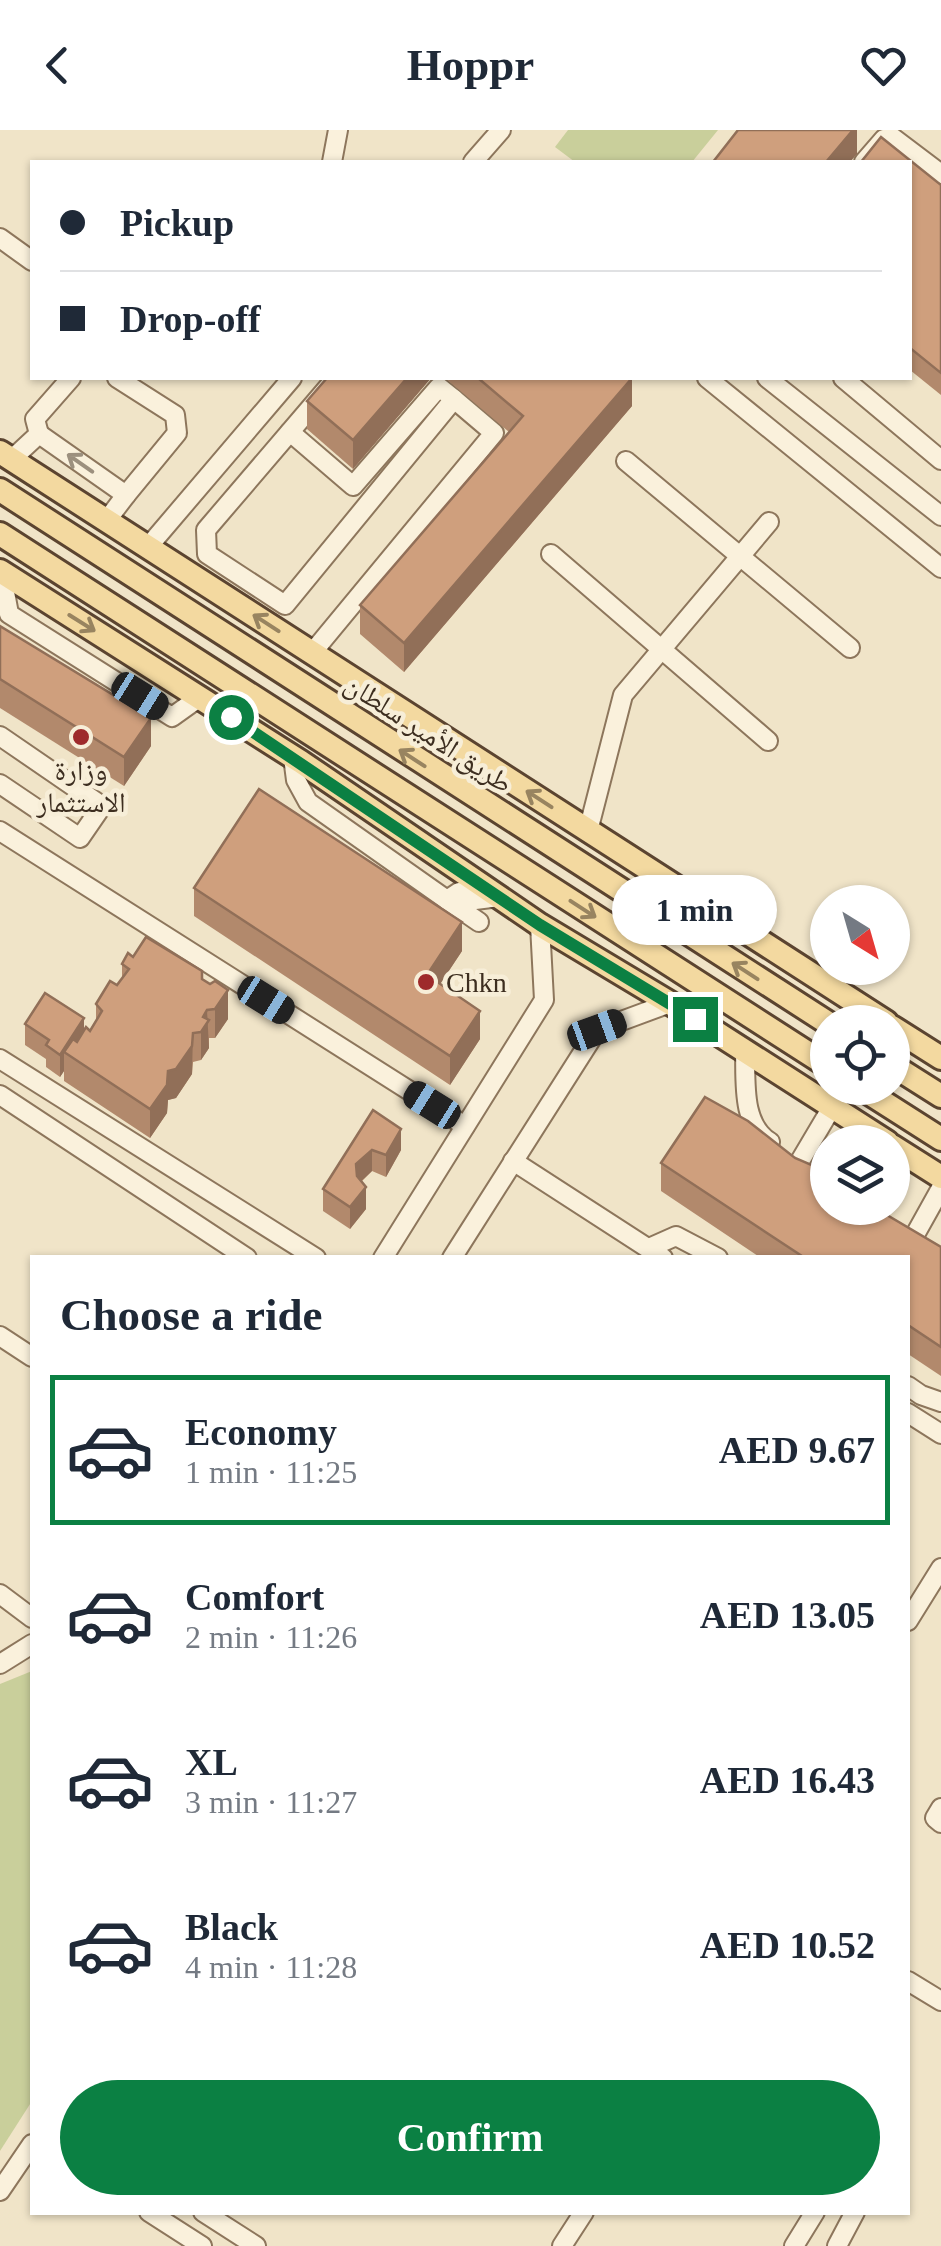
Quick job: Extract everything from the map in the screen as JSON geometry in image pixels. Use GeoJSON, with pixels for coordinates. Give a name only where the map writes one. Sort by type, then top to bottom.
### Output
{"type":"FeatureCollection","features":[{"type":"Feature","properties":{"kind":"main road"},"geometry":{"type":"LineString","coordinates":[[6,455],[859,1005]]}},
{"type":"Feature","properties":{"kind":"main road","name":"طريق الأمير سلطان"},"geometry":{"type":"LineString","coordinates":[[0,490],[810,1012]]}},
{"type":"Feature","properties":{"kind":"main road"},"geometry":{"type":"LineString","coordinates":[[0,534],[810,1054]]}},
{"type":"Feature","properties":{"kind":"main road"},"geometry":{"type":"LineString","coordinates":[[3,590],[200,698],[297,759],[540,925],[860,1125]]}},
{"type":"Feature","properties":{"kind":"main road"},"geometry":{"type":"LineString","coordinates":[[297,759],[316,737]]}},
{"type":"Feature","properties":{"kind":"main road"},"geometry":{"type":"LineString","coordinates":[[668,921],[686,894]]}},
{"type":"Feature","properties":{"kind":"main road"},"geometry":{"type":"LineString","coordinates":[[910,1038],[941,1058]]}},
{"type":"Feature","properties":{"kind":"main road"},"geometry":{"type":"LineString","coordinates":[[910,1076],[941,1096]]}},
{"type":"Feature","properties":{"kind":"main road"},"geometry":{"type":"LineString","coordinates":[[888,1105],[941,1139]]}},
{"type":"Feature","properties":{"kind":"main road"},"geometry":{"type":"LineString","coordinates":[[910,1157],[941,1177]]}},
{"type":"Feature","properties":{"kind":"street"},"geometry":{"type":"LineString","coordinates":[[332,160],[338,130]]}},
{"type":"Feature","properties":{"kind":"street"},"geometry":{"type":"LineString","coordinates":[[475,160],[501,130]]}},
{"type":"Feature","properties":{"kind":"street"},"geometry":{"type":"LineString","coordinates":[[866,160],[884,139],[892,137],[941,174]]}},
{"type":"Feature","properties":{"kind":"street"},"geometry":{"type":"LineString","coordinates":[[0,238],[30,260]]}},
{"type":"Feature","properties":{"kind":"street"},"geometry":{"type":"LineString","coordinates":[[69,380],[35,419],[39,434],[126,495]]}},
{"type":"Feature","properties":{"kind":"street"},"geometry":{"type":"LineString","coordinates":[[107,520],[177,433],[178,425],[175,415],[120,380]]}},
{"type":"Feature","properties":{"kind":"street"},"geometry":{"type":"LineString","coordinates":[[148,548],[290,380]]}},
{"type":"Feature","properties":{"kind":"street"},"geometry":{"type":"LineString","coordinates":[[334,380],[206,530],[207,554],[285,605],[454,399]]}},
{"type":"Feature","properties":{"kind":"street"},"geometry":{"type":"LineString","coordinates":[[709,380],[941,568]]}},
{"type":"Feature","properties":{"kind":"street"},"geometry":{"type":"LineString","coordinates":[[771,380],[941,516]]}},
{"type":"Feature","properties":{"kind":"street"},"geometry":{"type":"LineString","coordinates":[[845,380],[941,460]]}},
{"type":"Feature","properties":{"kind":"street"},"geometry":{"type":"LineString","coordinates":[[312,653],[494,433],[439,386],[354,486]]}},
{"type":"Feature","properties":{"kind":"street"},"geometry":{"type":"LineString","coordinates":[[290,432],[372,500]]}},
{"type":"Feature","properties":{"kind":"street"},"geometry":{"type":"LineString","coordinates":[[6,455],[39,434]]}},
{"type":"Feature","properties":{"kind":"street"},"geometry":{"type":"LineString","coordinates":[[626,461],[850,648]]}},
{"type":"Feature","properties":{"kind":"street"},"geometry":{"type":"LineString","coordinates":[[588,831],[623,695],[769,522]]}},
{"type":"Feature","properties":{"kind":"street"},"geometry":{"type":"LineString","coordinates":[[551,554],[768,741]]}},
{"type":"Feature","properties":{"kind":"street"},"geometry":{"type":"LineString","coordinates":[[3,590],[172,716],[200,698]]}},
{"type":"Feature","properties":{"kind":"street"},"geometry":{"type":"LineString","coordinates":[[0,736],[102,806],[80,838],[0,784]]}},
{"type":"Feature","properties":{"kind":"street"},"geometry":{"type":"LineString","coordinates":[[297,759],[296,780],[308,802],[453,896],[479,922]]}},
{"type":"Feature","properties":{"kind":"street"},"geometry":{"type":"LineString","coordinates":[[0,831],[465,1126]]}},
{"type":"Feature","properties":{"kind":"street"},"geometry":{"type":"LineString","coordinates":[[453,896],[475,900],[498,897]]}},
{"type":"Feature","properties":{"kind":"street"},"geometry":{"type":"LineString","coordinates":[[385,1255],[544,1000],[540,925]]}},
{"type":"Feature","properties":{"kind":"street"},"geometry":{"type":"LineString","coordinates":[[454,1255],[597,1030],[670,1004]]}},
{"type":"Feature","properties":{"kind":"street"},"geometry":{"type":"LineString","coordinates":[[744,1051],[746,1106],[759,1135],[807,1165],[832,1107]]}},
{"type":"Feature","properties":{"kind":"street"},"geometry":{"type":"LineString","coordinates":[[0,1059],[311,1255]]}},
{"type":"Feature","properties":{"kind":"street"},"geometry":{"type":"LineString","coordinates":[[0,1096],[242,1255]]}},
{"type":"Feature","properties":{"kind":"street"},"geometry":{"type":"LineString","coordinates":[[513,1162],[656,1253],[676,1236],[712,1255]]}},
{"type":"Feature","properties":{"kind":"street"},"geometry":{"type":"LineString","coordinates":[[916,1233],[941,1188]]}},
{"type":"Feature","properties":{"kind":"street"},"geometry":{"type":"LineString","coordinates":[[0,1336],[30,1356]]}},
{"type":"Feature","properties":{"kind":"street"},"geometry":{"type":"LineString","coordinates":[[910,1388],[921,1396],[941,1402]]}},
{"type":"Feature","properties":{"kind":"street"},"geometry":{"type":"LineString","coordinates":[[910,1414],[941,1434]]}},
{"type":"Feature","properties":{"kind":"street"},"geometry":{"type":"LineString","coordinates":[[910,1617],[941,1568]]}},
{"type":"Feature","properties":{"kind":"street"},"geometry":{"type":"LineString","coordinates":[[0,1594],[30,1616]]}},
{"type":"Feature","properties":{"kind":"street"},"geometry":{"type":"LineString","coordinates":[[0,1664],[30,1645]]}},
{"type":"Feature","properties":{"kind":"street"},"geometry":{"type":"LineString","coordinates":[[941,1808],[935,1818],[941,1822]]}},
{"type":"Feature","properties":{"kind":"street"},"geometry":{"type":"LineString","coordinates":[[910,1982],[941,2001]]}},
{"type":"Feature","properties":{"kind":"street"},"geometry":{"type":"LineString","coordinates":[[0,2191],[30,2147]]}},
{"type":"Feature","properties":{"kind":"street"},"geometry":{"type":"LineString","coordinates":[[154,2215],[202,2246]]}},
{"type":"Feature","properties":{"kind":"street"},"geometry":{"type":"LineString","coordinates":[[208,2215],[256,2246]]}},
{"type":"Feature","properties":{"kind":"street"},"geometry":{"type":"LineString","coordinates":[[794,2246],[813,2215]]}},
{"type":"Feature","properties":{"kind":"street"},"geometry":{"type":"LineString","coordinates":[[837,2246],[853,2215]]}},
{"type":"Feature","properties":{"kind":"street"},"geometry":{"type":"LineString","coordinates":[[562,2246],[580,2218]]}},
{"type":"Feature","properties":{"kind":"green space"},"geometry":{"type":"Polygon","coordinates":[[[568,130],[718,130],[694,160],[572,160],[555,147],[568,130]]]}},
{"type":"Feature","properties":{"kind":"green space"},"geometry":{"type":"Polygon","coordinates":[[[30,1672],[30,2104],[0,2151],[0,1684],[30,1672]]]}},
{"type":"Feature","properties":{"kind":"building"},"geometry":{"type":"Polygon","coordinates":[[[738,130],[853,130],[828,160],[715,160],[738,130]]]}},
{"type":"Feature","properties":{"kind":"building"},"geometry":{"type":"Polygon","coordinates":[[[881,137],[910,160],[863,160],[881,137]]]}},
{"type":"Feature","properties":{"kind":"building"},"geometry":{"type":"Polygon","coordinates":[[[912,162],[941,185],[941,373],[912,350],[912,162]]]}},
{"type":"Feature","properties":{"kind":"building"},"geometry":{"type":"Polygon","coordinates":[[[325,380],[405,380],[353,440],[307,401],[325,380]]]}},
{"type":"Feature","properties":{"kind":"building"},"geometry":{"type":"Polygon","coordinates":[[[480,380],[630,380],[404,643],[360,605],[523,416],[480,380]]]}},
{"type":"Feature","properties":{"kind":"building"},"geometry":{"type":"Polygon","coordinates":[[[0,626],[151,718],[124,757],[0,679],[0,626]]]}},
{"type":"Feature","properties":{"kind":"building"},"geometry":{"type":"Polygon","coordinates":[[[259,789],[462,922],[427,975],[480,1011],[450,1056],[194,888],[259,789]]]}},
{"type":"Feature","properties":{"kind":"building"},"geometry":{"type":"Polygon","coordinates":[[[146,937],[202,971],[202,979],[210,984],[215,981],[228,990],[215,1009],[207,1010],[203,1017],[209,1020],[201,1032],[193,1033],[192,1046],[176,1069],[168,1071],[167,1085],[150,1109],[64,1052],[73,1039],[77,1042],[86,1027],[90,1031],[102,1011],[96,1004],[110,981],[117,985],[129,969],[122,964],[128,953],[133,957],[146,937]]]}},
{"type":"Feature","properties":{"kind":"building"},"geometry":{"type":"Polygon","coordinates":[[[45,993],[84,1018],[60,1055],[46,1045],[49,1040],[25,1024],[45,993]]]}},
{"type":"Feature","properties":{"kind":"building"},"geometry":{"type":"Polygon","coordinates":[[[705,1097],[748,1121],[795,1158],[810,1164],[810,1225],[904,1225],[941,1247],[941,1347],[910,1326],[910,1255],[800,1255],[661,1163],[705,1097]]]}},
{"type":"Feature","properties":{"kind":"building"},"geometry":{"type":"Polygon","coordinates":[[[373,1110],[401,1129],[386,1155],[372,1150],[356,1164],[357,1176],[366,1187],[350,1207],[323,1189],[373,1110]]]}},
{"type":"Feature","properties":{"kind":"place","name":"وزارة الاستثمار"},"geometry":{"type":"Point","coordinates":[81,737]}},
{"type":"Feature","properties":{"kind":"place","name":"Chkn"},"geometry":{"type":"Point","coordinates":[426,982]}},
{"type":"Feature","properties":{"kind":"route"},"geometry":{"type":"LineString","coordinates":[[231,717],[540,925],[695,1019]]}}]}
